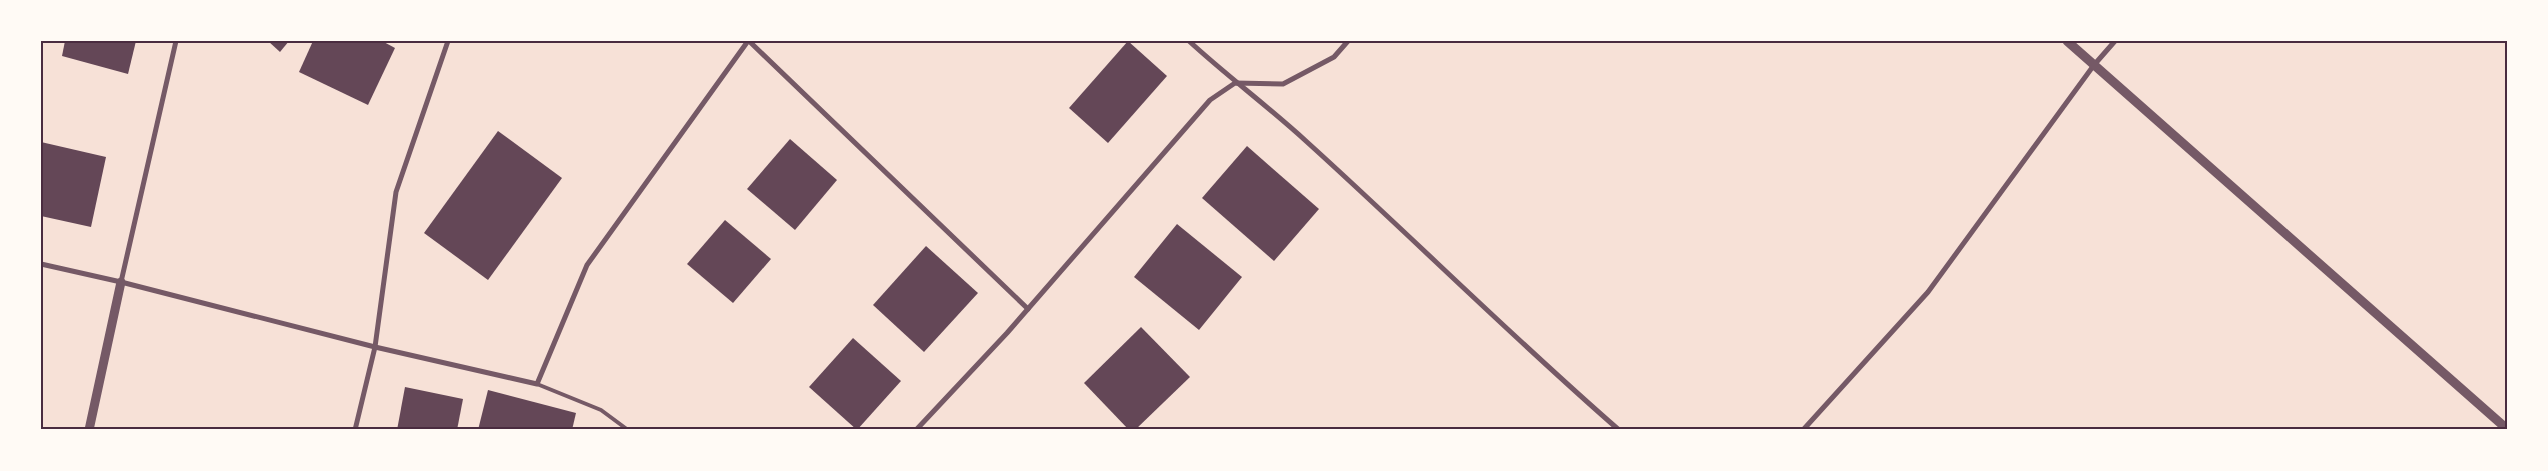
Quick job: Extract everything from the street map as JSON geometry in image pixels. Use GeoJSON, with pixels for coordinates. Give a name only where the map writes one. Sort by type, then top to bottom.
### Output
{"type":"FeatureCollection","features":[{"type":"Feature","properties":{"kind":"street"},"geometry":{"type":"LineString","coordinates":[[89,430],[176,41]]}},
{"type":"Feature","properties":{"kind":"street"},"geometry":{"type":"LineString","coordinates":[[355,430],[375,347],[396,192],[448,41]]}},
{"type":"Feature","properties":{"kind":"street"},"geometry":{"type":"LineString","coordinates":[[41,264],[121,282],[375,347],[537,384],[587,265],[749,41],[1028,309]]}},
{"type":"Feature","properties":{"kind":"street"},"geometry":{"type":"LineString","coordinates":[[1189,41],[1234,83],[1306,141],[1552,371],[1619,430]]}},
{"type":"Feature","properties":{"kind":"street"},"geometry":{"type":"LineString","coordinates":[[916,430],[1028,309],[1210,100],[1234,83],[1283,84],[1334,57],[1348,41]]}},
{"type":"Feature","properties":{"kind":"street"},"geometry":{"type":"LineString","coordinates":[[2067,41],[2507,429]]}},
{"type":"Feature","properties":{"kind":"street"},"geometry":{"type":"LineString","coordinates":[[1804,430],[1928,292],[2094,65],[2115,41]]}},
{"type":"Feature","properties":{"kind":"lane"},"geometry":{"type":"LineString","coordinates":[[537,384],[601,410],[628,430]]}},
{"type":"Feature","properties":{"kind":"building"},"geometry":{"type":"Polygon","coordinates":[[[65,41],[136,41],[128,74],[62,56],[65,41]]]}},
{"type":"Feature","properties":{"kind":"building"},"geometry":{"type":"Polygon","coordinates":[[[268,41],[289,41],[280,52],[268,41]]]}},
{"type":"Feature","properties":{"kind":"building"},"geometry":{"type":"Polygon","coordinates":[[[313,41],[382,41],[395,48],[368,105],[299,72],[313,41]]]}},
{"type":"Feature","properties":{"kind":"building"},"geometry":{"type":"Polygon","coordinates":[[[1128,41],[1167,76],[1108,143],[1069,108],[1128,41]]]}},
{"type":"Feature","properties":{"kind":"building"},"geometry":{"type":"Polygon","coordinates":[[[498,131],[562,178],[488,280],[424,233],[498,131]]]}},
{"type":"Feature","properties":{"kind":"building"},"geometry":{"type":"Polygon","coordinates":[[[790,139],[837,180],[795,230],[747,189],[790,139]]]}},
{"type":"Feature","properties":{"kind":"building"},"geometry":{"type":"Polygon","coordinates":[[[41,142],[106,157],[91,227],[41,216],[41,142]]]}},
{"type":"Feature","properties":{"kind":"building"},"geometry":{"type":"Polygon","coordinates":[[[1247,146],[1319,209],[1274,261],[1202,198],[1247,146]]]}},
{"type":"Feature","properties":{"kind":"building"},"geometry":{"type":"Polygon","coordinates":[[[725,220],[771,259],[733,303],[687,264],[725,220]]]}},
{"type":"Feature","properties":{"kind":"building"},"geometry":{"type":"Polygon","coordinates":[[[1177,224],[1242,277],[1199,330],[1134,277],[1177,224]]]}},
{"type":"Feature","properties":{"kind":"building"},"geometry":{"type":"Polygon","coordinates":[[[926,246],[978,293],[924,352],[873,305],[926,246]]]}},
{"type":"Feature","properties":{"kind":"building"},"geometry":{"type":"Polygon","coordinates":[[[1141,327],[1190,377],[1135,430],[1129,430],[1084,383],[1141,327]]]}},
{"type":"Feature","properties":{"kind":"building"},"geometry":{"type":"Polygon","coordinates":[[[853,338],[901,381],[857,430],[809,387],[853,338]]]}},
{"type":"Feature","properties":{"kind":"building"},"geometry":{"type":"Polygon","coordinates":[[[405,387],[463,399],[457,430],[397,430],[405,387]]]}},
{"type":"Feature","properties":{"kind":"building"},"geometry":{"type":"Polygon","coordinates":[[[488,390],[576,413],[572,430],[478,430],[488,390]]]}}]}
